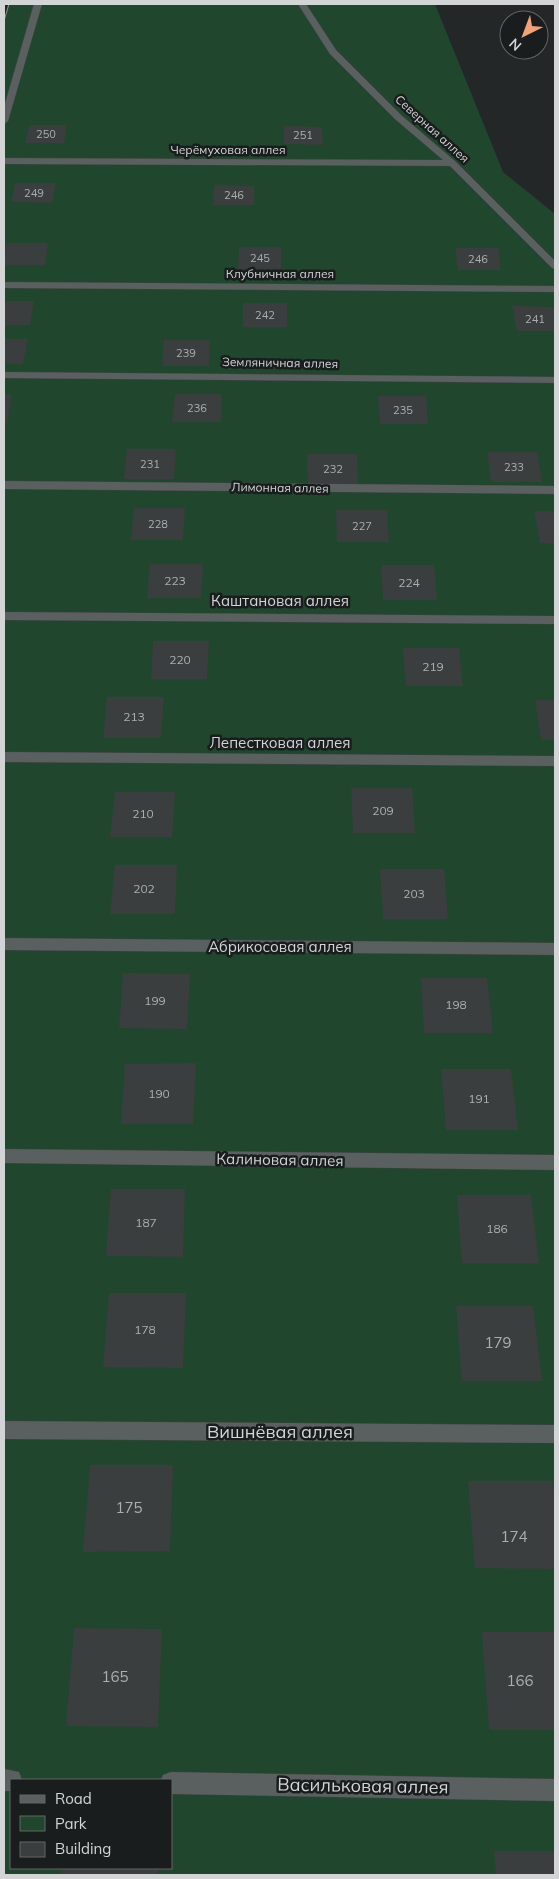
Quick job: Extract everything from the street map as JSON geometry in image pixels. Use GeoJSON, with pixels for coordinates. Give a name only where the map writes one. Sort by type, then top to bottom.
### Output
{"type":"FeatureCollection","features":[{"type":"Feature","properties":{"kind":"street"},"geometry":{"type":"LineString","coordinates":[[4,121],[38,4]]}},
{"type":"Feature","properties":{"kind":"street","name":"Северная аллея"},"geometry":{"type":"LineString","coordinates":[[302,4],[333,52],[398,117],[452,163],[555,266]]}},
{"type":"Feature","properties":{"kind":"street","name":"Черёмуховая аллея"},"geometry":{"type":"LineString","coordinates":[[4,161],[452,163]]}},
{"type":"Feature","properties":{"kind":"street","name":"Клубничная аллея"},"geometry":{"type":"LineString","coordinates":[[4,285],[555,289]]}},
{"type":"Feature","properties":{"kind":"street","name":"Земляничная аллея"},"geometry":{"type":"LineString","coordinates":[[4,375],[555,380]]}},
{"type":"Feature","properties":{"kind":"street","name":"Лимонная аллея"},"geometry":{"type":"LineString","coordinates":[[4,485],[555,490]]}},
{"type":"Feature","properties":{"kind":"street","name":"Каштановая аллея"},"geometry":{"type":"LineString","coordinates":[[4,616],[555,620]]}},
{"type":"Feature","properties":{"kind":"street","name":"Лепестковая аллея"},"geometry":{"type":"LineString","coordinates":[[4,756],[555,761]]}},
{"type":"Feature","properties":{"kind":"street","name":"Абрикосовая аллея"},"geometry":{"type":"LineString","coordinates":[[4,944],[555,949]]}},
{"type":"Feature","properties":{"kind":"street","name":"Калиновая аллея"},"geometry":{"type":"LineString","coordinates":[[4,1156],[555,1163]]}},
{"type":"Feature","properties":{"kind":"street","name":"Вишнёвая аллея"},"geometry":{"type":"LineString","coordinates":[[4,1430],[555,1434]]}},
{"type":"Feature","properties":{"kind":"street","name":"Васильковая аллея"},"geometry":{"type":"LineString","coordinates":[[172,1783],[555,1790]]}},
{"type":"Feature","properties":{"kind":"green space"},"geometry":{"type":"Polygon","coordinates":[[[8,4],[435,4],[503,172],[555,214],[555,1875],[4,1875],[4,20],[8,4]]]}},
{"type":"Feature","properties":{"kind":"building"},"geometry":{"type":"Polygon","coordinates":[[[29,125],[67,125],[64,143],[25,143],[29,125]]]}},
{"type":"Feature","properties":{"kind":"building"},"geometry":{"type":"Polygon","coordinates":[[[284,126],[322,127],[323,145],[284,144],[284,126]]]}},
{"type":"Feature","properties":{"kind":"building"},"geometry":{"type":"Polygon","coordinates":[[[15,183],[56,183],[52,203],[11,202],[15,183]]]}},
{"type":"Feature","properties":{"kind":"building"},"geometry":{"type":"Polygon","coordinates":[[[214,185],[254,186],[254,205],[213,205],[214,185]]]}},
{"type":"Feature","properties":{"kind":"building"},"geometry":{"type":"Polygon","coordinates":[[[6,243],[48,243],[45,265],[4,265],[6,243]]]}},
{"type":"Feature","properties":{"kind":"building"},"geometry":{"type":"Polygon","coordinates":[[[239,247],[281,247],[281,269],[238,269],[239,247]]]}},
{"type":"Feature","properties":{"kind":"building"},"geometry":{"type":"Polygon","coordinates":[[[455,248],[498,248],[501,270],[458,270],[455,248]]]}},
{"type":"Feature","properties":{"kind":"building"},"geometry":{"type":"Polygon","coordinates":[[[4,301],[34,301],[30,325],[4,325],[4,301]]]}},
{"type":"Feature","properties":{"kind":"building"},"geometry":{"type":"Polygon","coordinates":[[[243,303],[287,303],[287,327],[243,327],[243,303]]]}},
{"type":"Feature","properties":{"kind":"building"},"geometry":{"type":"Polygon","coordinates":[[[512,306],[555,307],[555,331],[517,331],[512,306]]]}},
{"type":"Feature","properties":{"kind":"building"},"geometry":{"type":"Polygon","coordinates":[[[4,339],[28,339],[23,364],[4,364],[4,339]]]}},
{"type":"Feature","properties":{"kind":"building"},"geometry":{"type":"Polygon","coordinates":[[[164,340],[210,340],[209,366],[162,366],[164,340]]]}},
{"type":"Feature","properties":{"kind":"building"},"geometry":{"type":"Polygon","coordinates":[[[175,394],[222,394],[221,422],[172,422],[175,394]]]}},
{"type":"Feature","properties":{"kind":"building"},"geometry":{"type":"Polygon","coordinates":[[[4,395],[12,395],[7,423],[4,423],[4,395]]]}},
{"type":"Feature","properties":{"kind":"building"},"geometry":{"type":"Polygon","coordinates":[[[378,396],[426,396],[428,424],[380,424],[378,396]]]}},
{"type":"Feature","properties":{"kind":"building"},"geometry":{"type":"Polygon","coordinates":[[[127,449],[176,449],[174,479],[124,479],[127,449]]]}},
{"type":"Feature","properties":{"kind":"building"},"geometry":{"type":"Polygon","coordinates":[[[487,452],[537,452],[542,482],[491,482],[487,452]]]}},
{"type":"Feature","properties":{"kind":"building"},"geometry":{"type":"Polygon","coordinates":[[[307,454],[357,454],[358,484],[308,484],[307,454]]]}},
{"type":"Feature","properties":{"kind":"building"},"geometry":{"type":"Polygon","coordinates":[[[134,508],[185,508],[183,540],[131,540],[134,508]]]}},
{"type":"Feature","properties":{"kind":"building"},"geometry":{"type":"Polygon","coordinates":[[[336,510],[387,510],[389,542],[337,542],[336,510]]]}},
{"type":"Feature","properties":{"kind":"building"},"geometry":{"type":"Polygon","coordinates":[[[534,511],[555,511],[555,543],[540,543],[534,511]]]}},
{"type":"Feature","properties":{"kind":"building"},"geometry":{"type":"Polygon","coordinates":[[[150,564],[203,564],[201,598],[147,598],[150,564]]]}},
{"type":"Feature","properties":{"kind":"building"},"geometry":{"type":"Polygon","coordinates":[[[381,565],[434,565],[437,600],[383,600],[381,565]]]}},
{"type":"Feature","properties":{"kind":"building"},"geometry":{"type":"Polygon","coordinates":[[[153,641],[209,641],[207,679],[151,679],[153,641]]]}},
{"type":"Feature","properties":{"kind":"building"},"geometry":{"type":"Polygon","coordinates":[[[403,648],[459,648],[463,686],[406,686],[403,648]]]}},
{"type":"Feature","properties":{"kind":"building"},"geometry":{"type":"Polygon","coordinates":[[[107,697],[164,697],[161,738],[103,738],[107,697]]]}},
{"type":"Feature","properties":{"kind":"building"},"geometry":{"type":"Polygon","coordinates":[[[535,700],[555,700],[555,740],[541,740],[535,700]]]}},
{"type":"Feature","properties":{"kind":"building"},"geometry":{"type":"Polygon","coordinates":[[[351,788],[412,788],[415,833],[353,833],[351,788]]]}},
{"type":"Feature","properties":{"kind":"building"},"geometry":{"type":"Polygon","coordinates":[[[115,792],[175,792],[172,837],[110,837],[115,792]]]}},
{"type":"Feature","properties":{"kind":"building"},"geometry":{"type":"Polygon","coordinates":[[[115,865],[177,865],[175,914],[110,914],[115,865]]]}},
{"type":"Feature","properties":{"kind":"building"},"geometry":{"type":"Polygon","coordinates":[[[380,869],[444,869],[448,919],[383,919],[380,869]]]}},
{"type":"Feature","properties":{"kind":"building"},"geometry":{"type":"Polygon","coordinates":[[[123,973],[190,974],[187,1029],[119,1028],[123,973]]]}},
{"type":"Feature","properties":{"kind":"building"},"geometry":{"type":"Polygon","coordinates":[[[421,978],[487,978],[493,1033],[424,1033],[421,978]]]}},
{"type":"Feature","properties":{"kind":"building"},"geometry":{"type":"Polygon","coordinates":[[[196,1063],[193,1124],[121,1124],[125,1064],[196,1063]]]}},
{"type":"Feature","properties":{"kind":"building"},"geometry":{"type":"Polygon","coordinates":[[[441,1069],[511,1069],[518,1130],[446,1130],[441,1069]]]}},
{"type":"Feature","properties":{"kind":"building"},"geometry":{"type":"Polygon","coordinates":[[[111,1189],[185,1189],[183,1257],[106,1256],[111,1189]]]}},
{"type":"Feature","properties":{"kind":"building"},"geometry":{"type":"Polygon","coordinates":[[[457,1195],[531,1195],[539,1263],[462,1263],[457,1195]]]}},
{"type":"Feature","properties":{"kind":"building"},"geometry":{"type":"Polygon","coordinates":[[[109,1293],[186,1293],[183,1368],[103,1367],[109,1293]]]}},
{"type":"Feature","properties":{"kind":"building"},"geometry":{"type":"Polygon","coordinates":[[[456,1306],[533,1306],[542,1381],[462,1381],[456,1306]]]}},
{"type":"Feature","properties":{"kind":"building"},"geometry":{"type":"Polygon","coordinates":[[[90,1465],[173,1465],[170,1551],[83,1552],[90,1465]]]}},
{"type":"Feature","properties":{"kind":"building"},"geometry":{"type":"Polygon","coordinates":[[[468,1481],[553,1481],[555,1569],[475,1568],[468,1481]]]}},
{"type":"Feature","properties":{"kind":"building"},"geometry":{"type":"Polygon","coordinates":[[[74,1628],[162,1629],[158,1727],[66,1726],[74,1628]]]}},
{"type":"Feature","properties":{"kind":"building"},"geometry":{"type":"Polygon","coordinates":[[[482,1632],[555,1632],[555,1730],[489,1730],[482,1632]]]}},
{"type":"Feature","properties":{"kind":"building"},"geometry":{"type":"Polygon","coordinates":[[[494,1851],[555,1851],[555,1875],[496,1875],[494,1851]]]}},
{"type":"Feature","properties":{"kind":"building"},"geometry":{"type":"Polygon","coordinates":[[[61,1869],[158,1869],[157,1875],[60,1875],[61,1869]]]}},
{"type":"Feature","properties":{"kind":"tram line"},"geometry":{"type":"LineString","coordinates":[[4,21],[9,4]]}}]}
